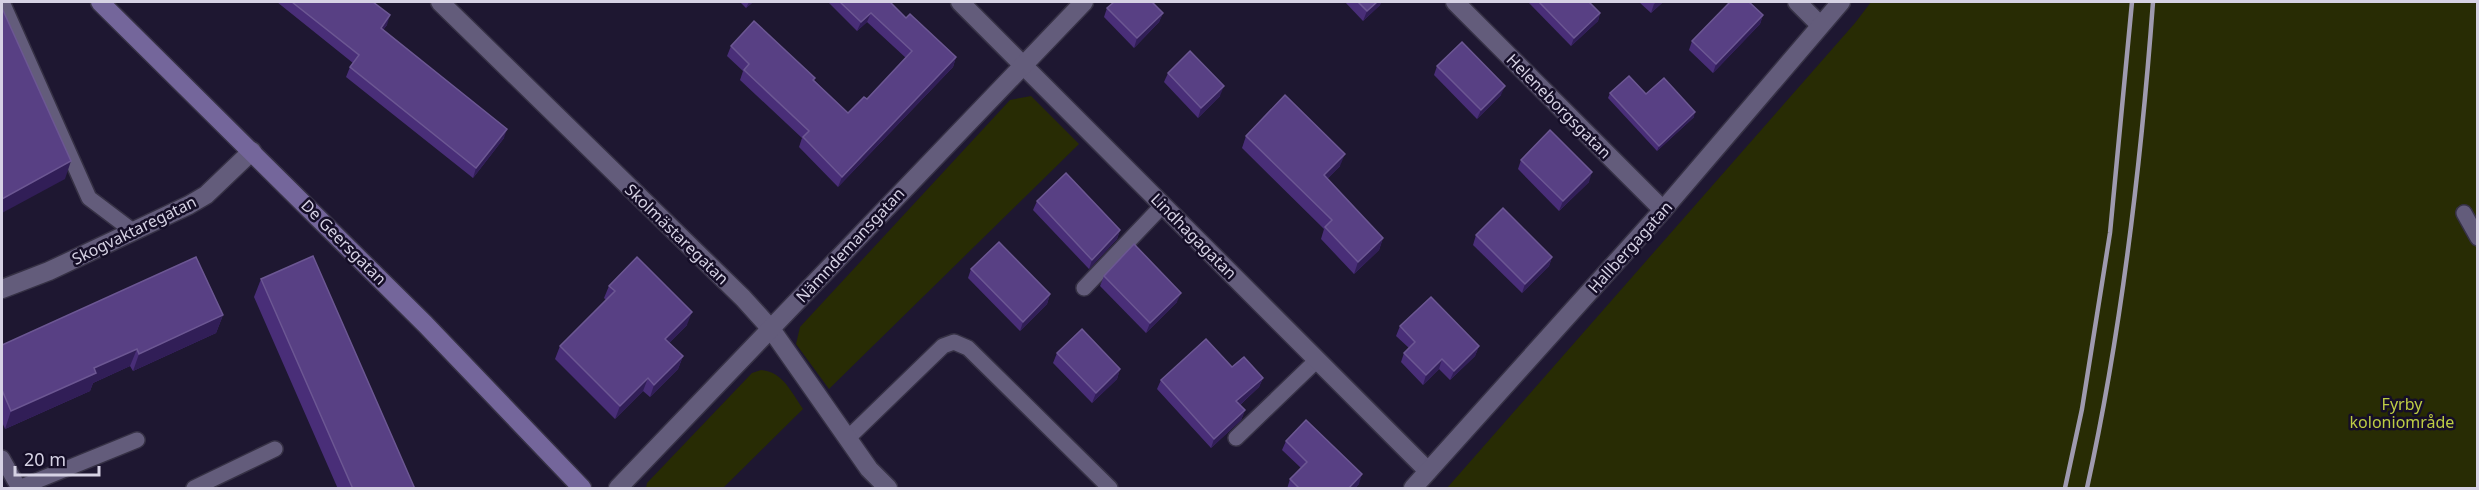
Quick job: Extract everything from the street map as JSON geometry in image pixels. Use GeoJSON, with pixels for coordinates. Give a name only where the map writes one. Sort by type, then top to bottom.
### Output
{"type":"FeatureCollection","features":[{"type":"Feature","properties":{"kind":"main road","name":"De Geersgatan"},"geometry":{"type":"LineString","coordinates":[[100,2],[425,324],[582,489]]}},
{"type":"Feature","properties":{"kind":"street","name":"Skolmästaregatan"},"geometry":{"type":"LineString","coordinates":[[440,2],[743,298],[771,329],[868,469],[888,489]]}},
{"type":"Feature","properties":{"kind":"street","name":"Lindhagagatan"},"geometry":{"type":"LineString","coordinates":[[960,2],[1428,471]]}},
{"type":"Feature","properties":{"kind":"street","name":"Nämndemansgatan"},"geometry":{"type":"LineString","coordinates":[[618,489],[1022,64],[1084,2]]}},
{"type":"Feature","properties":{"kind":"street","name":"Heleneborgsgatan"},"geometry":{"type":"LineString","coordinates":[[1455,2],[1663,210]]}},
{"type":"Feature","properties":{"kind":"street"},"geometry":{"type":"LineString","coordinates":[[1797,2],[1820,25]]}},
{"type":"Feature","properties":{"kind":"street","name":"Hallbergagatan"},"geometry":{"type":"LineString","coordinates":[[1413,489],[1663,210],[1841,2]]}},
{"type":"Feature","properties":{"kind":"street","name":"Skogvaktaregatan"},"geometry":{"type":"LineString","coordinates":[[2,289],[49,271],[134,232],[206,195],[252,151]]}},
{"type":"Feature","properties":{"kind":"lane"},"geometry":{"type":"LineString","coordinates":[[2,2],[89,198],[134,232]]}},
{"type":"Feature","properties":{"kind":"lane"},"geometry":{"type":"LineString","coordinates":[[1084,288],[1163,205]]}},
{"type":"Feature","properties":{"kind":"lane"},"geometry":{"type":"LineString","coordinates":[[2464,213],[2478,238]]}},
{"type":"Feature","properties":{"kind":"lane"},"geometry":{"type":"LineString","coordinates":[[848,439],[943,346],[954,342],[968,348],[1110,489]]}},
{"type":"Feature","properties":{"kind":"lane"},"geometry":{"type":"LineString","coordinates":[[1236,438],[1317,360]]}},
{"type":"Feature","properties":{"kind":"lane"},"geometry":{"type":"LineString","coordinates":[[2,458],[19,488],[137,440]]}},
{"type":"Feature","properties":{"kind":"lane"},"geometry":{"type":"LineString","coordinates":[[194,489],[275,449]]}},
{"type":"Feature","properties":{"kind":"green space","name":"Fyrby koloniområde"},"geometry":{"type":"Polygon","coordinates":[[[1871,2],[2477,2],[2477,488],[1447,488],[1871,2]]]}},
{"type":"Feature","properties":{"kind":"green space"},"geometry":{"type":"Polygon","coordinates":[[[1031,96],[1079,144],[829,389],[796,344],[800,327],[1010,100],[1031,96]]]}},
{"type":"Feature","properties":{"kind":"green space"},"geometry":{"type":"Polygon","coordinates":[[[761,370],[781,379],[803,409],[723,488],[646,488],[647,483],[752,373],[761,370]]]}},
{"type":"Feature","properties":{"kind":"building"},"geometry":{"type":"Polygon","coordinates":[[[292,2],[373,2],[390,15],[381,28],[507,129],[476,168],[350,67],[359,55],[292,2]]]}},
{"type":"Feature","properties":{"kind":"building"},"geometry":{"type":"Polygon","coordinates":[[[840,2],[890,2],[906,18],[910,14],[956,57],[842,177],[803,137],[809,131],[744,70],[749,64],[731,46],[754,21],[815,78],[813,80],[848,113],[864,97],[867,99],[912,51],[871,13],[861,22],[840,2]]]}},
{"type":"Feature","properties":{"kind":"building"},"geometry":{"type":"Polygon","coordinates":[[[1114,2],[1152,2],[1163,13],[1137,38],[1107,8],[1114,2]]]}},
{"type":"Feature","properties":{"kind":"building"},"geometry":{"type":"Polygon","coordinates":[[[1358,2],[1377,2],[1367,11],[1358,2]]]}},
{"type":"Feature","properties":{"kind":"building"},"geometry":{"type":"Polygon","coordinates":[[[1539,2],[1589,2],[1600,13],[1574,38],[1539,2]]]}},
{"type":"Feature","properties":{"kind":"building"},"geometry":{"type":"Polygon","coordinates":[[[1730,2],[1749,2],[1763,15],[1716,64],[1692,41],[1730,2]]]}},
{"type":"Feature","properties":{"kind":"building"},"geometry":{"type":"Polygon","coordinates":[[[2,8],[71,161],[2,199],[2,8]]]}},
{"type":"Feature","properties":{"kind":"building"},"geometry":{"type":"Polygon","coordinates":[[[1462,42],[1505,86],[1481,110],[1437,66],[1462,42]]]}},
{"type":"Feature","properties":{"kind":"building"},"geometry":{"type":"Polygon","coordinates":[[[1190,51],[1224,86],[1201,108],[1168,73],[1190,51]]]}},
{"type":"Feature","properties":{"kind":"building"},"geometry":{"type":"Polygon","coordinates":[[[1629,76],[1646,94],[1664,78],[1695,112],[1659,146],[1610,93],[1629,76]]]}},
{"type":"Feature","properties":{"kind":"building"},"geometry":{"type":"Polygon","coordinates":[[[1285,95],[1345,154],[1324,175],[1383,238],[1358,262],[1325,227],[1332,220],[1246,136],[1285,95]]]}},
{"type":"Feature","properties":{"kind":"building"},"geometry":{"type":"Polygon","coordinates":[[[1550,130],[1592,172],[1563,201],[1521,160],[1550,130]]]}},
{"type":"Feature","properties":{"kind":"building"},"geometry":{"type":"Polygon","coordinates":[[[1066,173],[1120,230],[1092,260],[1037,201],[1066,173]]]}},
{"type":"Feature","properties":{"kind":"building"},"geometry":{"type":"Polygon","coordinates":[[[1503,208],[1552,257],[1525,284],[1476,235],[1503,208]]]}},
{"type":"Feature","properties":{"kind":"building"},"geometry":{"type":"Polygon","coordinates":[[[999,242],[1050,294],[1023,322],[971,269],[999,242]]]}},
{"type":"Feature","properties":{"kind":"building"},"geometry":{"type":"Polygon","coordinates":[[[1134,244],[1181,293],[1150,323],[1104,276],[1134,244]]]}},
{"type":"Feature","properties":{"kind":"building"},"geometry":{"type":"Polygon","coordinates":[[[313,256],[415,489],[353,489],[261,279],[313,256]]]}},
{"type":"Feature","properties":{"kind":"building"},"geometry":{"type":"Polygon","coordinates":[[[196,257],[223,315],[139,354],[137,349],[94,368],[96,373],[11,411],[2,390],[2,345],[196,257]]]}},
{"type":"Feature","properties":{"kind":"building"},"geometry":{"type":"Polygon","coordinates":[[[637,257],[692,312],[665,339],[683,356],[654,385],[648,378],[620,406],[560,346],[615,291],[609,286],[637,257]]]}},
{"type":"Feature","properties":{"kind":"building"},"geometry":{"type":"Polygon","coordinates":[[[1431,297],[1479,346],[1454,371],[1442,359],[1426,375],[1404,353],[1415,342],[1400,326],[1431,297]]]}},
{"type":"Feature","properties":{"kind":"building"},"geometry":{"type":"Polygon","coordinates":[[[1082,329],[1120,369],[1096,393],[1057,353],[1082,329]]]}},
{"type":"Feature","properties":{"kind":"building"},"geometry":{"type":"Polygon","coordinates":[[[1206,339],[1232,367],[1244,357],[1263,378],[1236,401],[1245,410],[1214,439],[1161,380],[1206,339]]]}},
{"type":"Feature","properties":{"kind":"building"},"geometry":{"type":"Polygon","coordinates":[[[1306,420],[1362,474],[1348,489],[1300,489],[1290,479],[1307,462],[1286,441],[1306,420]]]}},
{"type":"Feature","properties":{"kind":"railway"},"geometry":{"type":"LineString","coordinates":[[2065,488],[2082,409],[2110,233],[2132,2]]}},
{"type":"Feature","properties":{"kind":"railway"},"geometry":{"type":"LineString","coordinates":[[2087,488],[2110,368],[2129,246],[2143,124],[2153,2]]}}]}
